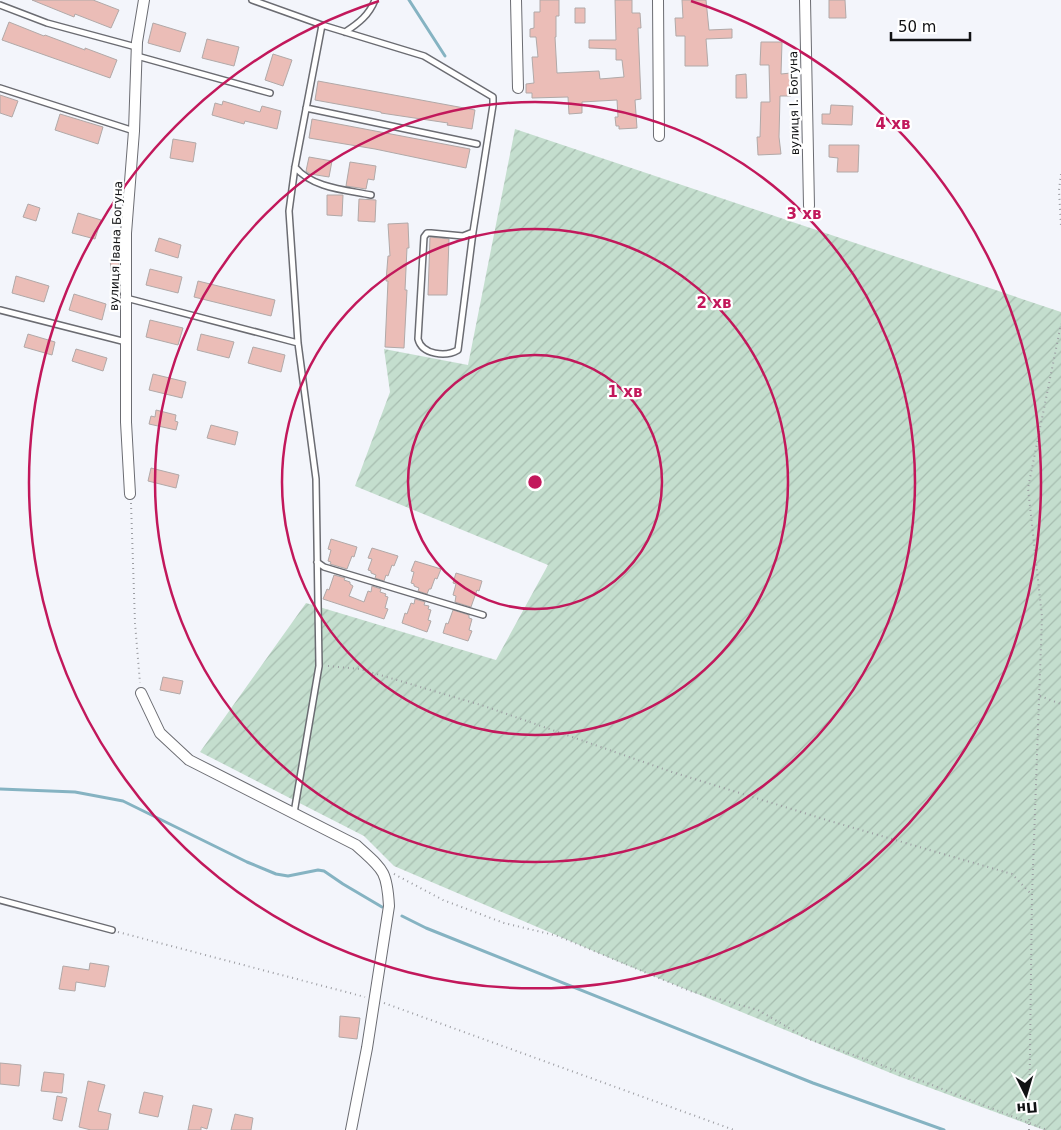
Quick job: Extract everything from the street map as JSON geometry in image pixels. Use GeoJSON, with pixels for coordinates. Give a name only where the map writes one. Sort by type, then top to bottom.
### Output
{"type":"FeatureCollection","features":[{"type":"Feature","properties":{"kind":"street","name":"вулиця Івана Богуна"},"geometry":{"type":"LineString","coordinates":[[130,494],[126,422],[126,233],[134,131],[137,52],[144,0]]}},
{"type":"Feature","properties":{"kind":"street"},"geometry":{"type":"LineString","coordinates":[[516,0],[518,88]]}},
{"type":"Feature","properties":{"kind":"street"},"geometry":{"type":"LineString","coordinates":[[658,0],[660,136]]}},
{"type":"Feature","properties":{"kind":"street","name":"вулиця І. Богуна"},"geometry":{"type":"LineString","coordinates":[[805,0],[809,206]]}},
{"type":"Feature","properties":{"kind":"street"},"geometry":{"type":"LineString","coordinates":[[141,693],[160,733],[189,760],[356,845],[377,864],[384,874],[388,886],[389,906],[351,1130]]}},
{"type":"Feature","properties":{"kind":"lane"},"geometry":{"type":"LineString","coordinates":[[252,0],[322,25],[424,56],[492,97],[493,106],[473,232],[458,350],[446,355],[436,354],[424,348],[418,339],[424,237],[427,233],[463,236],[473,232]]}},
{"type":"Feature","properties":{"kind":"lane"},"geometry":{"type":"LineString","coordinates":[[345,32],[359,23],[370,11],[375,0]]}},
{"type":"Feature","properties":{"kind":"lane"},"geometry":{"type":"LineString","coordinates":[[0,5],[47,23],[270,93]]}},
{"type":"Feature","properties":{"kind":"lane"},"geometry":{"type":"LineString","coordinates":[[294,813],[319,666],[316,479],[298,343],[289,211],[295,167],[322,25]]}},
{"type":"Feature","properties":{"kind":"lane"},"geometry":{"type":"LineString","coordinates":[[0,88],[134,131]]}},
{"type":"Feature","properties":{"kind":"lane"},"geometry":{"type":"LineString","coordinates":[[306,108],[477,144]]}},
{"type":"Feature","properties":{"kind":"lane"},"geometry":{"type":"LineString","coordinates":[[295,167],[307,178],[329,186],[371,195]]}},
{"type":"Feature","properties":{"kind":"lane"},"geometry":{"type":"LineString","coordinates":[[126,297],[298,343]]}},
{"type":"Feature","properties":{"kind":"lane"},"geometry":{"type":"LineString","coordinates":[[0,310],[126,342]]}},
{"type":"Feature","properties":{"kind":"lane"},"geometry":{"type":"LineString","coordinates":[[318,562],[324,567],[483,615]]}},
{"type":"Feature","properties":{"kind":"lane"},"geometry":{"type":"LineString","coordinates":[[0,900],[112,930]]}},
{"type":"Feature","properties":{"kind":"path"},"geometry":{"type":"LineString","coordinates":[[1061,174],[1059,190],[1061,226]]}},
{"type":"Feature","properties":{"kind":"path"},"geometry":{"type":"LineString","coordinates":[[1029,1130],[1032,895],[1042,617],[1028,488],[1061,324]]}},
{"type":"Feature","properties":{"kind":"path"},"geometry":{"type":"LineString","coordinates":[[130,494],[134,605],[141,693]]}},
{"type":"Feature","properties":{"kind":"path"},"geometry":{"type":"LineString","coordinates":[[319,666],[360,669],[464,700],[672,772],[830,821],[1012,874],[1032,895]]}},
{"type":"Feature","properties":{"kind":"path"},"geometry":{"type":"LineString","coordinates":[[1039,696],[1061,704]]}},
{"type":"Feature","properties":{"kind":"path"},"geometry":{"type":"LineString","coordinates":[[394,874],[443,900],[504,923],[558,936],[690,991],[758,1010],[806,1038],[890,1068],[1047,1130]]}},
{"type":"Feature","properties":{"kind":"path"},"geometry":{"type":"LineString","coordinates":[[112,930],[374,1000],[734,1130]]}},
{"type":"Feature","properties":{"kind":"green space"},"geometry":{"type":"Polygon","coordinates":[[[515,129],[1061,312],[1061,1130],[1044,1130],[898,1076],[624,964],[394,866],[364,836],[200,752],[306,603],[496,660],[548,565],[355,486],[390,392],[384,349],[468,365],[515,129]]]}},
{"type":"Feature","properties":{"kind":"building"},"geometry":{"type":"Polygon","coordinates":[[[32,0],[93,0],[119,10],[111,28],[75,14],[74,17],[32,0]]]}},
{"type":"Feature","properties":{"kind":"building"},"geometry":{"type":"Polygon","coordinates":[[[540,0],[559,0],[559,16],[556,16],[555,37],[557,73],[599,71],[600,79],[624,77],[622,60],[616,60],[616,49],[589,48],[589,40],[616,40],[615,0],[632,0],[632,13],[640,13],[641,28],[638,28],[641,99],[635,100],[637,128],[619,129],[619,126],[616,126],[615,117],[618,117],[617,100],[582,102],[582,113],[569,114],[568,97],[532,98],[532,93],[526,93],[526,84],[534,83],[532,57],[538,57],[536,37],[530,37],[530,29],[534,28],[534,12],[540,12],[540,0]]]}},
{"type":"Feature","properties":{"kind":"building"},"geometry":{"type":"Polygon","coordinates":[[[682,0],[706,0],[709,30],[732,29],[732,38],[706,39],[708,66],[685,66],[685,36],[676,36],[675,18],[683,18],[682,0]]]}},
{"type":"Feature","properties":{"kind":"building"},"geometry":{"type":"Polygon","coordinates":[[[829,0],[845,0],[846,18],[829,18],[829,0]]]}},
{"type":"Feature","properties":{"kind":"building"},"geometry":{"type":"Polygon","coordinates":[[[575,8],[585,8],[585,23],[575,23],[575,8]]]}},
{"type":"Feature","properties":{"kind":"building"},"geometry":{"type":"Polygon","coordinates":[[[9,22],[44,36],[117,60],[110,78],[2,40],[9,22]]]}},
{"type":"Feature","properties":{"kind":"building"},"geometry":{"type":"Polygon","coordinates":[[[153,23],[186,33],[180,52],[148,43],[153,23]]]}},
{"type":"Feature","properties":{"kind":"building"},"geometry":{"type":"Polygon","coordinates":[[[207,39],[239,47],[234,66],[202,58],[207,39]]]}},
{"type":"Feature","properties":{"kind":"building"},"geometry":{"type":"Polygon","coordinates":[[[761,42],[782,42],[781,74],[791,73],[791,96],[780,96],[779,137],[781,154],[758,155],[757,137],[760,137],[761,102],[770,102],[769,65],[760,65],[761,42]]]}},
{"type":"Feature","properties":{"kind":"building"},"geometry":{"type":"Polygon","coordinates":[[[273,54],[292,60],[283,86],[265,80],[273,54]]]}},
{"type":"Feature","properties":{"kind":"building"},"geometry":{"type":"Polygon","coordinates":[[[746,74],[747,98],[736,98],[736,75],[746,74]]]}},
{"type":"Feature","properties":{"kind":"building"},"geometry":{"type":"Polygon","coordinates":[[[318,81],[475,110],[472,129],[447,125],[448,123],[381,113],[315,100],[318,81]]]}},
{"type":"Feature","properties":{"kind":"building"},"geometry":{"type":"Polygon","coordinates":[[[0,95],[18,101],[12,117],[0,113],[0,95]]]}},
{"type":"Feature","properties":{"kind":"building"},"geometry":{"type":"Polygon","coordinates":[[[223,101],[260,112],[262,106],[281,111],[277,129],[245,121],[244,124],[212,115],[215,103],[222,105],[223,101]]]}},
{"type":"Feature","properties":{"kind":"building"},"geometry":{"type":"Polygon","coordinates":[[[831,105],[853,106],[852,125],[822,124],[822,114],[830,114],[831,105]]]}},
{"type":"Feature","properties":{"kind":"building"},"geometry":{"type":"Polygon","coordinates":[[[60,114],[103,127],[98,144],[55,130],[60,114]]]}},
{"type":"Feature","properties":{"kind":"building"},"geometry":{"type":"Polygon","coordinates":[[[312,119],[470,149],[466,168],[375,149],[309,138],[312,119]]]}},
{"type":"Feature","properties":{"kind":"building"},"geometry":{"type":"Polygon","coordinates":[[[173,139],[196,143],[193,162],[170,158],[173,139]]]}},
{"type":"Feature","properties":{"kind":"building"},"geometry":{"type":"Polygon","coordinates":[[[829,145],[859,145],[858,172],[837,172],[838,158],[829,157],[829,145]]]}},
{"type":"Feature","properties":{"kind":"building"},"geometry":{"type":"Polygon","coordinates":[[[309,157],[332,161],[329,177],[310,174],[306,171],[309,157]]]}},
{"type":"Feature","properties":{"kind":"building"},"geometry":{"type":"Polygon","coordinates":[[[350,162],[376,166],[374,180],[368,179],[366,189],[346,186],[350,162]]]}},
{"type":"Feature","properties":{"kind":"building"},"geometry":{"type":"Polygon","coordinates":[[[327,195],[343,195],[342,216],[327,215],[327,195]]]}},
{"type":"Feature","properties":{"kind":"building"},"geometry":{"type":"Polygon","coordinates":[[[359,199],[376,200],[375,222],[358,221],[359,199]]]}},
{"type":"Feature","properties":{"kind":"building"},"geometry":{"type":"Polygon","coordinates":[[[28,204],[40,208],[36,221],[23,217],[28,204]]]}},
{"type":"Feature","properties":{"kind":"building"},"geometry":{"type":"Polygon","coordinates":[[[78,213],[101,220],[95,239],[72,233],[78,213]]]}},
{"type":"Feature","properties":{"kind":"building"},"geometry":{"type":"Polygon","coordinates":[[[408,223],[409,248],[407,248],[404,348],[385,347],[388,281],[386,281],[388,256],[390,256],[388,224],[408,223]]]}},
{"type":"Feature","properties":{"kind":"building"},"geometry":{"type":"Polygon","coordinates":[[[430,237],[449,239],[447,295],[428,295],[430,237]]]}},
{"type":"Feature","properties":{"kind":"building"},"geometry":{"type":"Polygon","coordinates":[[[159,238],[181,245],[178,258],[155,251],[159,238]]]}},
{"type":"Feature","properties":{"kind":"building"},"geometry":{"type":"Polygon","coordinates":[[[110,258],[119,258],[119,271],[111,271],[110,258]]]}},
{"type":"Feature","properties":{"kind":"building"},"geometry":{"type":"Polygon","coordinates":[[[150,269],[182,277],[178,293],[146,285],[150,269]]]}},
{"type":"Feature","properties":{"kind":"building"},"geometry":{"type":"Polygon","coordinates":[[[16,276],[49,286],[44,302],[12,293],[16,276]]]}},
{"type":"Feature","properties":{"kind":"building"},"geometry":{"type":"Polygon","coordinates":[[[198,281],[275,300],[271,316],[194,297],[198,281]]]}},
{"type":"Feature","properties":{"kind":"building"},"geometry":{"type":"Polygon","coordinates":[[[74,294],[106,304],[102,320],[69,310],[74,294]]]}},
{"type":"Feature","properties":{"kind":"building"},"geometry":{"type":"Polygon","coordinates":[[[150,320],[183,328],[178,345],[146,337],[150,320]]]}},
{"type":"Feature","properties":{"kind":"building"},"geometry":{"type":"Polygon","coordinates":[[[28,334],[55,342],[52,355],[24,347],[28,334]]]}},
{"type":"Feature","properties":{"kind":"building"},"geometry":{"type":"Polygon","coordinates":[[[201,334],[234,342],[229,358],[197,350],[201,334]]]}},
{"type":"Feature","properties":{"kind":"building"},"geometry":{"type":"Polygon","coordinates":[[[253,347],[285,355],[281,372],[248,363],[253,347]]]}},
{"type":"Feature","properties":{"kind":"building"},"geometry":{"type":"Polygon","coordinates":[[[76,349],[107,358],[103,371],[72,361],[76,349]]]}},
{"type":"Feature","properties":{"kind":"building"},"geometry":{"type":"Polygon","coordinates":[[[153,374],[186,382],[182,398],[149,390],[153,374]]]}},
{"type":"Feature","properties":{"kind":"building"},"geometry":{"type":"Polygon","coordinates":[[[156,410],[176,415],[175,421],[178,422],[176,430],[149,424],[151,416],[155,417],[156,410]]]}},
{"type":"Feature","properties":{"kind":"building"},"geometry":{"type":"Polygon","coordinates":[[[211,425],[238,432],[235,445],[207,438],[211,425]]]}},
{"type":"Feature","properties":{"kind":"building"},"geometry":{"type":"Polygon","coordinates":[[[151,468],[179,475],[176,488],[148,481],[151,468]]]}},
{"type":"Feature","properties":{"kind":"building"},"geometry":{"type":"Polygon","coordinates":[[[331,539],[357,547],[347,569],[330,564],[331,562],[328,561],[331,550],[328,549],[331,539]]]}},
{"type":"Feature","properties":{"kind":"building"},"geometry":{"type":"Polygon","coordinates":[[[372,548],[398,556],[384,581],[375,578],[376,575],[368,570],[372,559],[368,558],[372,548]]]}},
{"type":"Feature","properties":{"kind":"building"},"geometry":{"type":"Polygon","coordinates":[[[415,561],[441,569],[427,594],[418,591],[419,588],[411,583],[414,572],[411,571],[415,561]]]}},
{"type":"Feature","properties":{"kind":"building"},"geometry":{"type":"Polygon","coordinates":[[[456,573],[482,581],[471,607],[455,602],[456,596],[453,595],[456,584],[453,583],[456,573]]]}},
{"type":"Feature","properties":{"kind":"building"},"geometry":{"type":"Polygon","coordinates":[[[334,575],[345,578],[344,580],[350,582],[353,586],[349,596],[364,602],[368,591],[371,592],[372,586],[381,589],[380,592],[388,597],[385,608],[388,609],[384,619],[323,599],[327,589],[329,590],[334,575]]]}},
{"type":"Feature","properties":{"kind":"building"},"geometry":{"type":"Polygon","coordinates":[[[415,599],[425,602],[424,605],[429,606],[428,609],[431,610],[428,620],[431,621],[427,632],[402,623],[405,613],[407,614],[411,603],[414,604],[415,599]]]}},
{"type":"Feature","properties":{"kind":"building"},"geometry":{"type":"Polygon","coordinates":[[[453,610],[469,615],[469,618],[472,619],[469,630],[472,631],[468,641],[443,633],[453,610]]]}},
{"type":"Feature","properties":{"kind":"building"},"geometry":{"type":"Polygon","coordinates":[[[163,677],[183,681],[180,694],[160,690],[163,677]]]}},
{"type":"Feature","properties":{"kind":"building"},"geometry":{"type":"Polygon","coordinates":[[[90,963],[109,966],[105,987],[76,982],[75,991],[59,989],[63,966],[89,970],[90,963]]]}},
{"type":"Feature","properties":{"kind":"building"},"geometry":{"type":"Polygon","coordinates":[[[340,1016],[360,1018],[357,1039],[339,1037],[340,1016]]]}},
{"type":"Feature","properties":{"kind":"building"},"geometry":{"type":"Polygon","coordinates":[[[0,1063],[21,1065],[19,1086],[0,1084],[0,1063]]]}},
{"type":"Feature","properties":{"kind":"building"},"geometry":{"type":"Polygon","coordinates":[[[44,1072],[64,1074],[62,1093],[41,1091],[44,1072]]]}},
{"type":"Feature","properties":{"kind":"building"},"geometry":{"type":"Polygon","coordinates":[[[88,1081],[105,1085],[98,1111],[111,1114],[108,1130],[91,1130],[79,1127],[88,1081]]]}},
{"type":"Feature","properties":{"kind":"building"},"geometry":{"type":"Polygon","coordinates":[[[144,1092],[163,1096],[158,1117],[139,1113],[144,1092]]]}},
{"type":"Feature","properties":{"kind":"building"},"geometry":{"type":"Polygon","coordinates":[[[57,1096],[67,1098],[62,1121],[53,1119],[57,1096]]]}},
{"type":"Feature","properties":{"kind":"building"},"geometry":{"type":"Polygon","coordinates":[[[193,1105],[212,1109],[207,1129],[201,1127],[201,1130],[188,1130],[193,1105]]]}},
{"type":"Feature","properties":{"kind":"building"},"geometry":{"type":"Polygon","coordinates":[[[235,1114],[253,1118],[251,1130],[231,1130],[235,1114]]]}},
{"type":"Feature","properties":{"kind":"waterway"},"geometry":{"type":"LineString","coordinates":[[409,0],[445,56]]}},
{"type":"Feature","properties":{"kind":"waterway"},"geometry":{"type":"LineString","coordinates":[[0,789],[75,792],[123,801],[247,862],[276,874],[288,876],[318,870],[324,871],[382,907]]}},
{"type":"Feature","properties":{"kind":"waterway"},"geometry":{"type":"LineString","coordinates":[[402,916],[426,928],[813,1083],[944,1130]]}}]}
